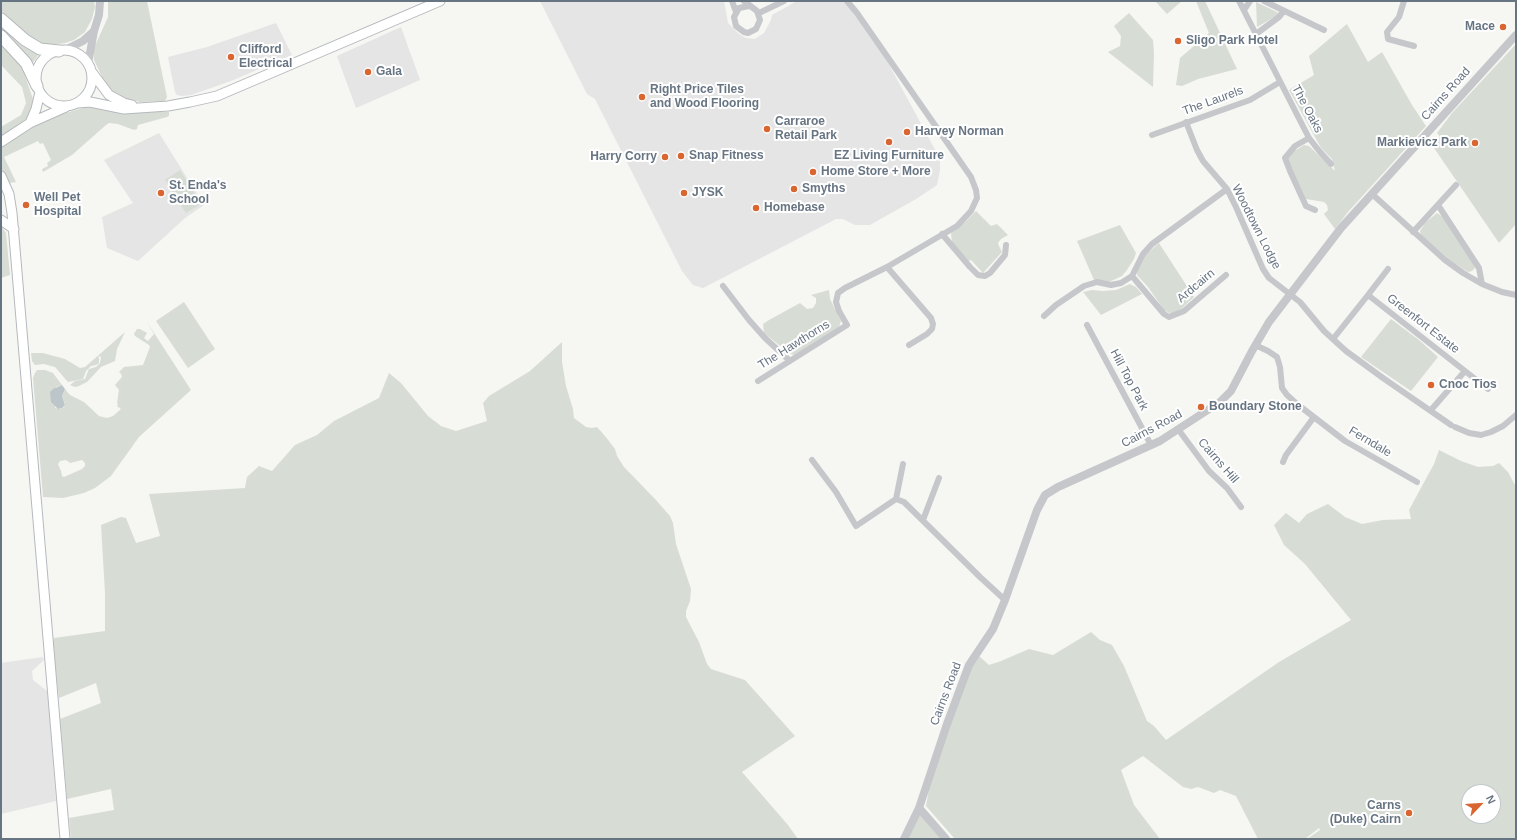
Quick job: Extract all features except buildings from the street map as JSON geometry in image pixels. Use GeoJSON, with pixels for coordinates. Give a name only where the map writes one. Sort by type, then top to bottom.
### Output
{"type":"FeatureCollection","features":[{"type":"Feature","properties":{"kind":"highway"},"geometry":{"type":"LineString","coordinates":[[1,19],[25,40],[40,49],[62,50]]}},
{"type":"Feature","properties":{"kind":"highway"},"geometry":{"type":"LineString","coordinates":[[1,36],[26,62],[38,89]]}},
{"type":"Feature","properties":{"kind":"main road"},"geometry":{"type":"LineString","coordinates":[[38,89],[49,102],[56,106],[90,102],[124,109],[168,106],[190,102],[217,96],[440,1]]}},
{"type":"Feature","properties":{"kind":"main road"},"geometry":{"type":"LineString","coordinates":[[30,123],[36,109],[38,89],[36,78],[40,63],[45,58],[62,50],[78,54],[110,96],[124,103],[139,107]]}},
{"type":"Feature","properties":{"kind":"main road"},"geometry":{"type":"LineString","coordinates":[[1,142],[30,123],[75,104],[89,92],[92,78],[89,67]]}},
{"type":"Feature","properties":{"kind":"main road"},"geometry":{"type":"LineString","coordinates":[[1,176],[5,183],[5,200],[14,230],[64,839]]}},
{"type":"Feature","properties":{"kind":"main road"},"geometry":{"type":"LineString","coordinates":[[1,220],[14,230]]}},
{"type":"Feature","properties":{"kind":"street"},"geometry":{"type":"LineString","coordinates":[[89,67],[94,31],[99,15],[100,1]]}},
{"type":"Feature","properties":{"kind":"street"},"geometry":{"type":"LineString","coordinates":[[732,1],[736,12]]}},
{"type":"Feature","properties":{"kind":"street"},"geometry":{"type":"LineString","coordinates":[[744,1],[759,13],[760,20],[759,26],[753,32],[748,33],[736,26],[734,17],[736,12],[744,6],[749,6]]}},
{"type":"Feature","properties":{"kind":"street"},"geometry":{"type":"LineString","coordinates":[[759,13],[784,1]]}},
{"type":"Feature","properties":{"kind":"street","name":"The Hawthorns"},"geometry":{"type":"LineString","coordinates":[[758,381],[847,325],[838,310],[836,302],[838,293],[887,267],[957,226],[971,211],[977,198],[976,190],[971,177],[857,13],[847,1]]}},
{"type":"Feature","properties":{"kind":"street","name":"The Oaks"},"geometry":{"type":"LineString","coordinates":[[1239,1],[1309,138],[1332,164]]}},
{"type":"Feature","properties":{"kind":"street"},"geometry":{"type":"LineString","coordinates":[[1244,10],[1250,1]]}},
{"type":"Feature","properties":{"kind":"street"},"geometry":{"type":"LineString","coordinates":[[1264,1],[1324,30]]}},
{"type":"Feature","properties":{"kind":"street"},"geometry":{"type":"LineString","coordinates":[[1404,1],[1399,17],[1387,32],[1388,39],[1414,46]]}},
{"type":"Feature","properties":{"kind":"street"},"geometry":{"type":"LineString","coordinates":[[1256,34],[1279,17],[1284,11]]}},
{"type":"Feature","properties":{"kind":"street"},"geometry":{"type":"LineString","coordinates":[[62,50],[83,41],[94,31]]}},
{"type":"Feature","properties":{"kind":"street","name":"Cairns Road"},"geometry":{"type":"LineString","coordinates":[[904,839],[919,808],[947,724],[969,665],[993,629],[1037,510],[1045,495],[1058,487],[1152,445],[1220,402],[1231,391],[1255,344],[1269,322],[1341,228],[1516,35]]}},
{"type":"Feature","properties":{"kind":"street","name":"The Laurels"},"geometry":{"type":"LineString","coordinates":[[1152,135],[1250,100],[1280,82]]}},
{"type":"Feature","properties":{"kind":"street","name":"Woodtown Lodge"},"geometry":{"type":"LineString","coordinates":[[1186,122],[1203,161],[1227,189],[1263,269],[1269,278],[1290,295]]}},
{"type":"Feature","properties":{"kind":"street"},"geometry":{"type":"LineString","coordinates":[[1309,138],[1295,146],[1285,158],[1306,206],[1316,210]]}},
{"type":"Feature","properties":{"kind":"street"},"geometry":{"type":"LineString","coordinates":[[1413,232],[1456,185]]}},
{"type":"Feature","properties":{"kind":"street"},"geometry":{"type":"LineString","coordinates":[[1044,316],[1056,305],[1084,286],[1096,282],[1111,285],[1120,284],[1132,276],[1143,254],[1152,244],[1227,189]]}},
{"type":"Feature","properties":{"kind":"street"},"geometry":{"type":"LineString","coordinates":[[1372,194],[1445,260],[1463,273],[1482,284],[1502,292],[1516,295]]}},
{"type":"Feature","properties":{"kind":"street"},"geometry":{"type":"LineString","coordinates":[[1438,205],[1479,268],[1482,284]]}},
{"type":"Feature","properties":{"kind":"street"},"geometry":{"type":"LineString","coordinates":[[942,234],[978,275],[985,276],[990,273],[1005,255],[1006,245]]}},
{"type":"Feature","properties":{"kind":"street"},"geometry":{"type":"LineString","coordinates":[[887,267],[931,318],[932,329],[927,334],[909,345]]}},
{"type":"Feature","properties":{"kind":"street","name":"Greenfort Estate"},"geometry":{"type":"LineString","coordinates":[[1333,339],[1388,270]]}},
{"type":"Feature","properties":{"kind":"street","name":"Ardcairn"},"geometry":{"type":"LineString","coordinates":[[1132,276],[1169,318],[1184,311],[1226,275]]}},
{"type":"Feature","properties":{"kind":"street"},"geometry":{"type":"LineString","coordinates":[[723,286],[759,332],[790,361]]}},
{"type":"Feature","properties":{"kind":"street"},"geometry":{"type":"LineString","coordinates":[[1290,295],[1300,302],[1324,331],[1346,351],[1453,426],[1469,434],[1481,435],[1503,426],[1516,415]]}},
{"type":"Feature","properties":{"kind":"street","name":"Greenfort Estate"},"geometry":{"type":"LineString","coordinates":[[1368,296],[1488,389]]}},
{"type":"Feature","properties":{"kind":"street","name":"Hill Top Park"},"geometry":{"type":"LineString","coordinates":[[1087,325],[1152,445]]}},
{"type":"Feature","properties":{"kind":"street","name":"Ferndale"},"geometry":{"type":"LineString","coordinates":[[1255,344],[1276,357],[1280,366],[1282,388],[1297,404],[1345,441],[1417,482]]}},
{"type":"Feature","properties":{"kind":"street"},"geometry":{"type":"LineString","coordinates":[[1430,410],[1465,371]]}},
{"type":"Feature","properties":{"kind":"street"},"geometry":{"type":"LineString","coordinates":[[1283,462],[1286,455],[1314,417]]}},
{"type":"Feature","properties":{"kind":"street","name":"Cairns Hill"},"geometry":{"type":"LineString","coordinates":[[1178,429],[1209,471],[1227,488],[1241,507]]}},
{"type":"Feature","properties":{"kind":"street"},"geometry":{"type":"LineString","coordinates":[[812,460],[836,492],[856,526],[896,499],[903,464]]}},
{"type":"Feature","properties":{"kind":"street"},"geometry":{"type":"LineString","coordinates":[[923,520],[939,478]]}},
{"type":"Feature","properties":{"kind":"street"},"geometry":{"type":"LineString","coordinates":[[896,499],[904,502],[1005,600]]}},
{"type":"Feature","properties":{"kind":"street"},"geometry":{"type":"LineString","coordinates":[[919,808],[946,839]]}},
{"type":"Feature","properties":{"kind":"shaded area"},"geometry":{"type":"Polygon","coordinates":[[[1,1],[94,1],[95,7],[92,19],[85,32],[74,40],[46,46],[34,42],[1,13],[1,1]]]}},
{"type":"Feature","properties":{"kind":"shaded area"},"geometry":{"type":"Polygon","coordinates":[[[108,1],[147,1],[167,97],[165,101],[140,102],[122,98],[112,92],[104,81],[94,60],[94,48],[108,17],[108,1]]]}},
{"type":"Feature","properties":{"kind":"shaded area","name":"Carraroe Retail Park"},"geometry":{"type":"Polygon","coordinates":[[[540,1],[724,1],[728,23],[739,34],[746,38],[755,39],[764,33],[772,15],[797,1],[847,1],[879,46],[940,159],[940,170],[937,185],[916,199],[870,225],[855,225],[843,219],[836,219],[703,288],[693,285],[682,271],[595,99],[587,94],[540,1]]]}},
{"type":"Feature","properties":{"kind":"shaded area"},"geometry":{"type":"Polygon","coordinates":[[[1155,1],[1182,1],[1167,14],[1155,1]]]}},
{"type":"Feature","properties":{"kind":"shaded area"},"geometry":{"type":"Polygon","coordinates":[[[1196,1],[1205,1],[1237,69],[1198,79],[1182,86],[1176,85],[1180,58],[1209,33],[1196,1]]]}},
{"type":"Feature","properties":{"kind":"shaded area"},"geometry":{"type":"Polygon","coordinates":[[[1256,2],[1279,13],[1257,27],[1256,2]]]}},
{"type":"Feature","properties":{"kind":"shaded area"},"geometry":{"type":"Polygon","coordinates":[[[1129,13],[1153,40],[1153,87],[1108,52],[1120,46],[1121,36],[1114,26],[1129,13]]]}},
{"type":"Feature","properties":{"kind":"shaded area"},"geometry":{"type":"Polygon","coordinates":[[[276,23],[292,55],[231,81],[191,95],[177,95],[175,92],[168,57],[207,47],[276,23]]]}},
{"type":"Feature","properties":{"kind":"shaded area"},"geometry":{"type":"Polygon","coordinates":[[[1347,24],[1368,62],[1382,52],[1412,105],[1426,126],[1348,212],[1335,229],[1324,214],[1328,210],[1327,205],[1324,202],[1306,199],[1289,163],[1288,157],[1291,153],[1304,145],[1309,146],[1335,171],[1332,159],[1321,148],[1289,90],[1314,75],[1309,56],[1347,24]]]}},
{"type":"Feature","properties":{"kind":"shaded area"},"geometry":{"type":"Polygon","coordinates":[[[1,25],[39,54],[32,64],[1,32],[1,25]]]}},
{"type":"Feature","properties":{"kind":"shaded area"},"geometry":{"type":"Polygon","coordinates":[[[401,27],[420,80],[356,108],[337,56],[401,27]]]}},
{"type":"Feature","properties":{"kind":"shaded area"},"geometry":{"type":"Polygon","coordinates":[[[1,42],[21,64],[35,105],[32,114],[23,122],[1,136],[1,127],[21,115],[26,103],[22,87],[1,65],[1,42]]]}},
{"type":"Feature","properties":{"kind":"shaded area","name":"Markievicz Park"},"geometry":{"type":"Polygon","coordinates":[[[1516,44],[1516,224],[1499,243],[1432,145],[1440,137],[1437,133],[1452,113],[1516,44]]]}},
{"type":"Feature","properties":{"kind":"shaded area"},"geometry":{"type":"Polygon","coordinates":[[[89,106],[125,112],[169,112],[169,116],[138,125],[137,129],[134,130],[118,124],[109,123],[72,155],[43,172],[42,169],[48,166],[47,163],[51,160],[43,143],[40,144],[38,141],[4,157],[16,182],[9,183],[1,168],[1,147],[39,121],[89,106]]]}},
{"type":"Feature","properties":{"kind":"shaded area","name":"St. Enda's School"},"geometry":{"type":"Polygon","coordinates":[[[159,133],[204,205],[185,218],[138,261],[107,248],[102,217],[133,203],[104,160],[159,133]]]}},
{"type":"Feature","properties":{"kind":"shaded area"},"geometry":{"type":"Polygon","coordinates":[[[180,170],[201,204],[186,213],[165,180],[180,170]]]}},
{"type":"Feature","properties":{"kind":"shaded area"},"geometry":{"type":"Polygon","coordinates":[[[976,211],[991,226],[997,224],[1008,235],[1001,239],[998,243],[1002,252],[983,273],[952,243],[951,233],[976,211]]]}},
{"type":"Feature","properties":{"kind":"shaded area"},"geometry":{"type":"Polygon","coordinates":[[[1437,213],[1443,217],[1474,265],[1475,268],[1472,271],[1468,272],[1451,261],[1421,235],[1420,231],[1425,223],[1437,213]]]}},
{"type":"Feature","properties":{"kind":"shaded area"},"geometry":{"type":"Polygon","coordinates":[[[1120,225],[1136,253],[1134,259],[1122,276],[1109,282],[1094,280],[1077,241],[1120,225]]]}},
{"type":"Feature","properties":{"kind":"shaded area"},"geometry":{"type":"Polygon","coordinates":[[[1,226],[6,233],[10,275],[1,278],[1,226]]]}},
{"type":"Feature","properties":{"kind":"shaded area"},"geometry":{"type":"Polygon","coordinates":[[[1159,243],[1194,297],[1181,309],[1171,314],[1164,310],[1148,287],[1137,275],[1137,271],[1144,256],[1159,243]]]}},
{"type":"Feature","properties":{"kind":"shaded area"},"geometry":{"type":"Polygon","coordinates":[[[1130,284],[1136,287],[1142,294],[1101,315],[1083,292],[1092,290],[1116,290],[1130,284]]]}},
{"type":"Feature","properties":{"kind":"shaded area"},"geometry":{"type":"Polygon","coordinates":[[[829,290],[830,299],[841,321],[839,327],[794,355],[789,353],[764,333],[763,324],[769,320],[800,303],[807,309],[813,308],[816,303],[816,298],[811,295],[829,290]]]}},
{"type":"Feature","properties":{"kind":"shaded area"},"geometry":{"type":"Polygon","coordinates":[[[184,302],[215,349],[188,368],[156,321],[184,302]]]}},
{"type":"Feature","properties":{"kind":"shaded area"},"geometry":{"type":"Polygon","coordinates":[[[1391,319],[1419,340],[1438,357],[1411,391],[1361,357],[1391,319]]]}},
{"type":"Feature","properties":{"kind":"shaded area"},"geometry":{"type":"Polygon","coordinates":[[[147,322],[191,390],[139,437],[111,476],[95,488],[84,493],[63,498],[43,497],[33,378],[37,370],[45,370],[53,373],[62,385],[56,387],[55,408],[60,409],[64,407],[65,404],[62,396],[65,389],[70,395],[84,402],[99,416],[107,418],[113,416],[121,409],[117,406],[119,390],[115,385],[122,377],[119,372],[124,367],[143,365],[150,347],[134,334],[137,329],[140,329],[147,333],[144,338],[148,341],[154,334],[147,322]],[[66,460],[60,461],[58,464],[62,476],[64,477],[82,469],[85,466],[85,463],[82,460],[70,463],[66,460]]]}},
{"type":"Feature","properties":{"kind":"shaded area"},"geometry":{"type":"Polygon","coordinates":[[[125,332],[117,349],[115,361],[101,367],[87,382],[79,386],[75,387],[70,385],[75,381],[85,379],[89,369],[96,367],[100,363],[101,357],[98,356],[99,363],[91,366],[86,371],[83,379],[68,382],[55,367],[44,364],[35,365],[32,361],[31,353],[43,353],[65,359],[80,368],[85,367],[125,332]]]}},
{"type":"Feature","properties":{"kind":"shaded area"},"geometry":{"type":"Polygon","coordinates":[[[562,342],[562,362],[574,418],[586,427],[597,427],[615,449],[617,456],[624,467],[670,516],[673,523],[676,544],[691,589],[686,617],[699,642],[707,664],[711,669],[745,680],[795,736],[742,772],[788,825],[798,839],[71,839],[69,818],[114,810],[111,789],[67,799],[60,719],[101,703],[96,683],[59,698],[52,643],[54,638],[105,631],[105,593],[101,525],[121,517],[126,518],[136,543],[160,536],[149,494],[245,488],[247,477],[259,466],[272,471],[295,445],[317,435],[334,421],[379,398],[389,373],[401,383],[428,416],[441,426],[456,431],[487,421],[483,403],[489,396],[530,371],[562,342]]]}},
{"type":"Feature","properties":{"kind":"shaded area"},"geometry":{"type":"Polygon","coordinates":[[[62,385],[65,389],[62,396],[65,405],[58,409],[51,402],[50,392],[62,385]]]}},
{"type":"Feature","properties":{"kind":"shaded area"},"geometry":{"type":"Polygon","coordinates":[[[1439,450],[1461,461],[1478,467],[1493,466],[1499,463],[1508,472],[1516,487],[1516,839],[1307,839],[1320,830],[1319,828],[1305,839],[1258,839],[1236,796],[1220,790],[1214,793],[1198,787],[1191,789],[1183,787],[1143,756],[1121,770],[1134,805],[1160,839],[955,839],[926,806],[929,789],[956,707],[972,666],[979,656],[989,665],[1029,649],[1053,655],[1091,632],[1100,640],[1112,645],[1124,666],[1147,721],[1154,726],[1166,740],[1279,662],[1351,620],[1305,564],[1284,545],[1274,525],[1286,513],[1299,523],[1307,514],[1328,504],[1345,517],[1362,524],[1383,520],[1411,519],[1409,510],[1434,464],[1439,450]]]}},
{"type":"Feature","properties":{"kind":"shaded area"},"geometry":{"type":"Polygon","coordinates":[[[43,657],[44,660],[32,671],[33,680],[47,691],[56,801],[1,814],[1,663],[43,657]]]}},
{"type":"Feature","properties":{"kind":"shaded area"},"geometry":{"type":"Polygon","coordinates":[[[919,808],[941,839],[908,839],[919,808]]]}},
{"type":"Feature","properties":{"kind":"place","name":"Mace"},"geometry":{"type":"Point","coordinates":[1503,27]}},
{"type":"Feature","properties":{"kind":"place","name":"Sligo Park Hotel"},"geometry":{"type":"Point","coordinates":[1178,41]}},
{"type":"Feature","properties":{"kind":"place","name":"Clifford Electrical"},"geometry":{"type":"Point","coordinates":[231,57]}},
{"type":"Feature","properties":{"kind":"place","name":"Gala"},"geometry":{"type":"Point","coordinates":[368,72]}},
{"type":"Feature","properties":{"kind":"place","name":"Right Price Tiles and Wood Flooring"},"geometry":{"type":"Point","coordinates":[642,97]}},
{"type":"Feature","properties":{"kind":"place","name":"Carraroe Retail Park"},"geometry":{"type":"Point","coordinates":[767,129]}},
{"type":"Feature","properties":{"kind":"place","name":"Harvey Norman"},"geometry":{"type":"Point","coordinates":[907,132]}},
{"type":"Feature","properties":{"kind":"place","name":"EZ Living Furniture"},"geometry":{"type":"Point","coordinates":[889,142]}},
{"type":"Feature","properties":{"kind":"place","name":"Markievicz Park"},"geometry":{"type":"Point","coordinates":[1475,143]}},
{"type":"Feature","properties":{"kind":"place","name":"Snap Fitness"},"geometry":{"type":"Point","coordinates":[681,156]}},
{"type":"Feature","properties":{"kind":"place","name":"Harry Corry"},"geometry":{"type":"Point","coordinates":[665,157]}},
{"type":"Feature","properties":{"kind":"place","name":"Home Store + More"},"geometry":{"type":"Point","coordinates":[813,172]}},
{"type":"Feature","properties":{"kind":"place","name":"Smyths"},"geometry":{"type":"Point","coordinates":[794,189]}},
{"type":"Feature","properties":{"kind":"place","name":"St. Enda's School"},"geometry":{"type":"Point","coordinates":[161,193]}},
{"type":"Feature","properties":{"kind":"place","name":"JYSK"},"geometry":{"type":"Point","coordinates":[684,193]}},
{"type":"Feature","properties":{"kind":"place","name":"Well Pet Hospital"},"geometry":{"type":"Point","coordinates":[26,205]}},
{"type":"Feature","properties":{"kind":"place","name":"Homebase"},"geometry":{"type":"Point","coordinates":[756,208]}},
{"type":"Feature","properties":{"kind":"place","name":"Cnoc Tios"},"geometry":{"type":"Point","coordinates":[1431,385]}},
{"type":"Feature","properties":{"kind":"place","name":"Boundary Stone"},"geometry":{"type":"Point","coordinates":[1201,407]}},
{"type":"Feature","properties":{"kind":"place","name":"Carns (Duke) Cairn"},"geometry":{"type":"Point","coordinates":[1409,813]}}]}
